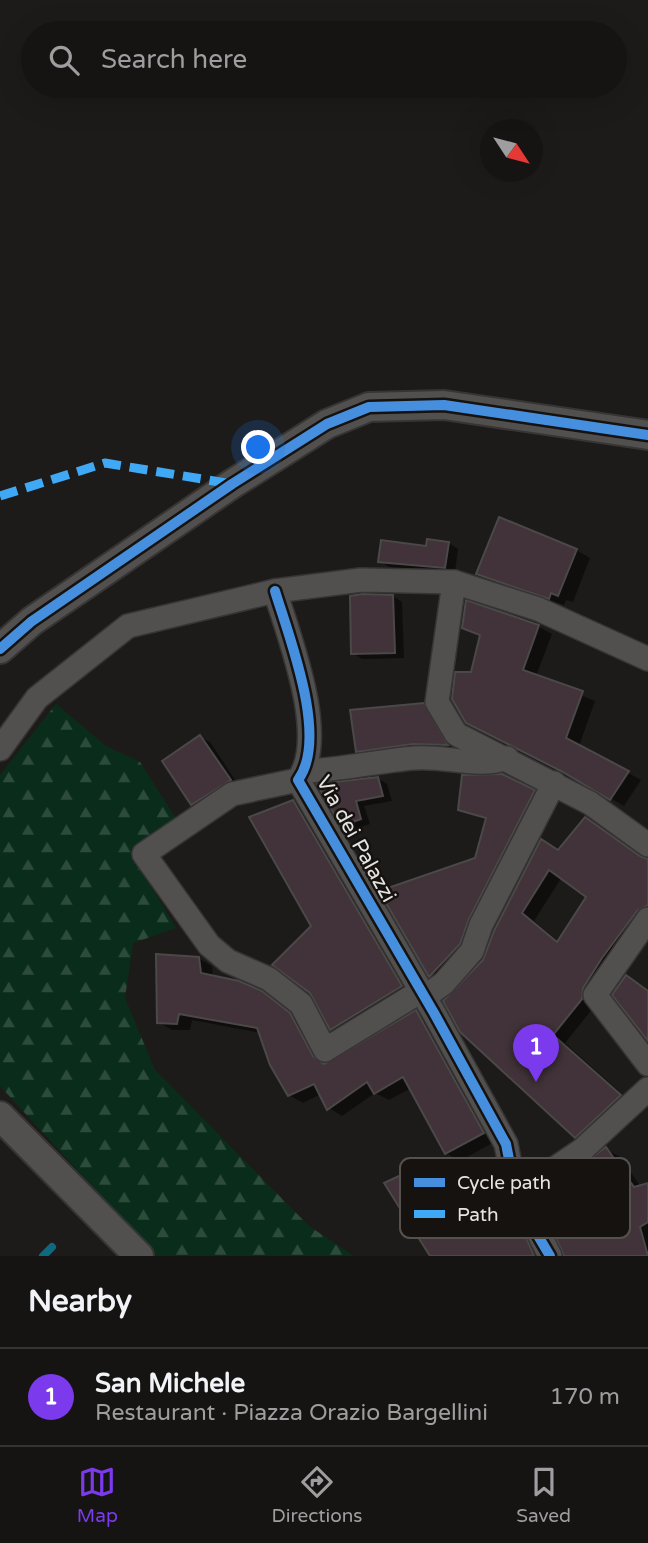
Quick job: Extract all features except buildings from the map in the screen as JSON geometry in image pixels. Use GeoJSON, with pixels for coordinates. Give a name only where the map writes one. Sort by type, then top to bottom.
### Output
{"type":"FeatureCollection","features":[{"type":"Feature","properties":{"kind":"street"},"geometry":{"type":"LineString","coordinates":[[0,649],[32,621],[232,484],[327,424],[369,407],[444,405],[648,435]]}},
{"type":"Feature","properties":{"kind":"street"},"geometry":{"type":"LineString","coordinates":[[0,749],[37,698],[128,626],[275,591],[361,580],[453,582],[538,610],[648,659]]}},
{"type":"Feature","properties":{"kind":"street"},"geometry":{"type":"LineString","coordinates":[[453,582],[437,702],[456,734],[590,803],[648,845]]}},
{"type":"Feature","properties":{"kind":"street","name":"Via dei Palazzi"},"geometry":{"type":"LineString","coordinates":[[275,591],[295,654],[310,728],[302,775],[506,1144],[509,1158]]}},
{"type":"Feature","properties":{"kind":"street"},"geometry":{"type":"LineString","coordinates":[[507,758],[478,763],[417,758],[302,775],[232,794],[144,854],[209,945],[228,961],[269,979],[301,1004],[325,1050],[427,1000],[472,951],[481,925],[554,783]]}},
{"type":"Feature","properties":{"kind":"street"},"geometry":{"type":"LineString","coordinates":[[648,919],[595,995],[648,1065]]}},
{"type":"Feature","properties":{"kind":"street","name":"Via dei Palazzi"},"geometry":{"type":"LineString","coordinates":[[571,1158],[648,1088]]}},
{"type":"Feature","properties":{"kind":"street"},"geometry":{"type":"LineString","coordinates":[[0,1116],[139,1256]]}},
{"type":"Feature","properties":{"kind":"street"},"geometry":{"type":"LineString","coordinates":[[540,1238],[550,1256]]}},
{"type":"Feature","properties":{"kind":"green space"},"geometry":{"type":"Polygon","coordinates":[[[56,704],[106,746],[140,762],[176,819],[131,852],[176,928],[133,943],[125,998],[155,1070],[309,1226],[354,1256],[156,1256],[0,1086],[0,775],[56,704]]]}},
{"type":"Feature","properties":{"kind":"waterway"},"geometry":{"type":"LineString","coordinates":[[43,1256],[52,1247]]}},
{"type":"Feature","properties":{"kind":"marked path"},"geometry":{"type":"LineString","coordinates":[[0,496],[105,463],[232,484]]}},
{"type":"Feature","properties":{"kind":"cycle path"},"geometry":{"type":"LineString","coordinates":[[0,649],[32,621],[232,484],[327,424],[369,407],[444,405],[648,435]]}},
{"type":"Feature","properties":{"kind":"cycle path"},"geometry":{"type":"LineString","coordinates":[[275,591],[297,660],[308,714],[306,762],[298,780],[434,1013],[506,1144],[509,1158]]}},
{"type":"Feature","properties":{"kind":"cycle path"},"geometry":{"type":"LineString","coordinates":[[539,1238],[550,1256]]}},
{"type":"Feature","properties":{"kind":"place","name":"San Michele"},"geometry":{"type":"Point","coordinates":[536,1082]}}]}
